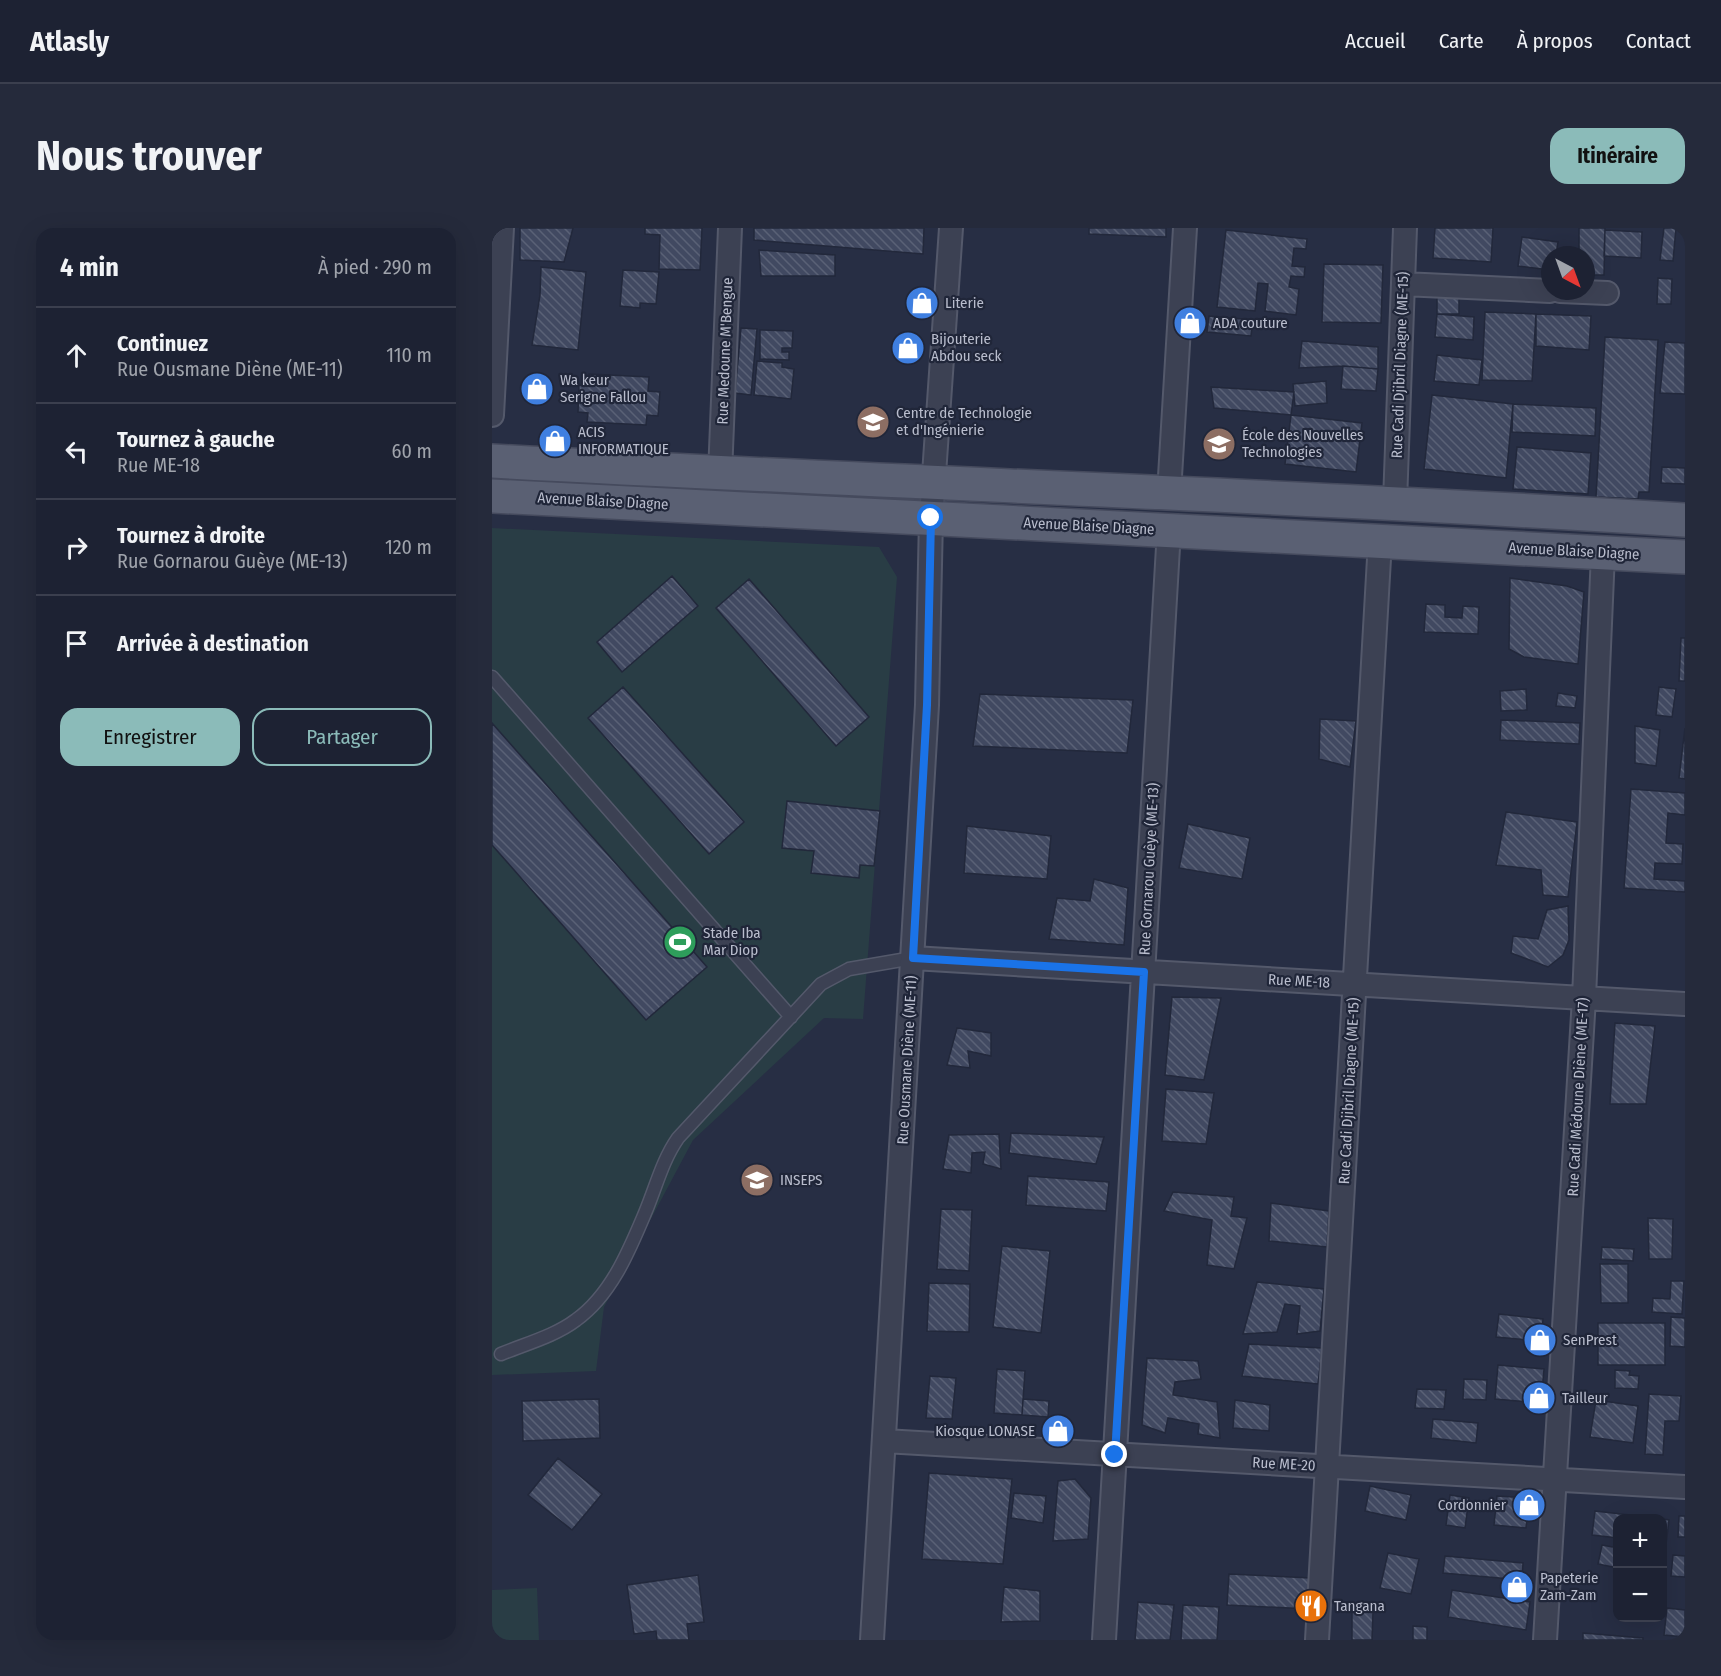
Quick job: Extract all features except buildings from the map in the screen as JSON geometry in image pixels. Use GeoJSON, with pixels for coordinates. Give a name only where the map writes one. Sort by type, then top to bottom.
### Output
{"type":"FeatureCollection","features":[{"type":"Feature","properties":{"kind":"main road"},"geometry":{"type":"LineString","coordinates":[[492,462],[720,474],[1395,502],[1685,520]]}},
{"type":"Feature","properties":{"kind":"main road","name":"Avenue Blaise Diagne"},"geometry":{"type":"LineString","coordinates":[[492,496],[1685,557]]}},
{"type":"Feature","properties":{"kind":"street"},"geometry":{"type":"LineString","coordinates":[[492,415],[502,228]]}},
{"type":"Feature","properties":{"kind":"street","name":"Rue Medoune M'Bengue"},"geometry":{"type":"LineString","coordinates":[[720,474],[730,228]]}},
{"type":"Feature","properties":{"kind":"street","name":"Rue Ousmane Diène (ME-11)"},"geometry":{"type":"LineString","coordinates":[[872,1640],[927,705],[931,518],[951,228]]}},
{"type":"Feature","properties":{"kind":"street"},"geometry":{"type":"LineString","coordinates":[[1169,493],[1185,228]]}},
{"type":"Feature","properties":{"kind":"street","name":"Rue Cadi Djibril Diagne (ME-15)"},"geometry":{"type":"LineString","coordinates":[[1395,502],[1405,228]]}},
{"type":"Feature","properties":{"kind":"street"},"geometry":{"type":"LineString","coordinates":[[1403,284],[1541,291]]}},
{"type":"Feature","properties":{"kind":"street"},"geometry":{"type":"LineString","coordinates":[[1595,292],[1607,293]]}},
{"type":"Feature","properties":{"kind":"street","name":"Rue Gornarou Guèye (ME-13)"},"geometry":{"type":"LineString","coordinates":[[1104,1640],[1169,530]]}},
{"type":"Feature","properties":{"kind":"street","name":"Rue Cadi Djibril Diagne (ME-15)"},"geometry":{"type":"LineString","coordinates":[[1317,1640],[1380,541]]}},
{"type":"Feature","properties":{"kind":"street","name":"Rue Cadi Médoune Diène (ME-17)"},"geometry":{"type":"LineString","coordinates":[[1545,1640],[1584,998],[1604,553]]}},
{"type":"Feature","properties":{"kind":"street","name":"Rue ME-18"},"geometry":{"type":"LineString","coordinates":[[913,958],[1685,1004]]}},
{"type":"Feature","properties":{"kind":"street","name":"Rue ME-20"},"geometry":{"type":"LineString","coordinates":[[884,1441],[1685,1487]]}},
{"type":"Feature","properties":{"kind":"lane"},"geometry":{"type":"LineString","coordinates":[[492,676],[791,1017]]}},
{"type":"Feature","properties":{"kind":"lane"},"geometry":{"type":"LineString","coordinates":[[501,1354],[576,1320],[602,1293],[616,1275],[645,1213],[665,1156],[678,1138],[821,984],[849,969],[913,958]]}},
{"type":"Feature","properties":{"kind":"shaded area","name":"Stade Iba Mar Diop"},"geometry":{"type":"Polygon","coordinates":[[[492,528],[879,547],[897,577],[863,1019],[824,1018],[693,1140],[604,1307],[596,1371],[492,1375],[492,528]]]}},
{"type":"Feature","properties":{"kind":"shaded area"},"geometry":{"type":"Polygon","coordinates":[[[537,1588],[539,1640],[492,1640],[492,1590],[537,1588]]]}},
{"type":"Feature","properties":{"kind":"place","name":"Literie"},"geometry":{"type":"Point","coordinates":[922,303]}},
{"type":"Feature","properties":{"kind":"place","name":"ADA couture"},"geometry":{"type":"Point","coordinates":[1190,323]}},
{"type":"Feature","properties":{"kind":"place","name":"Bijouterie Abdou seck"},"geometry":{"type":"Point","coordinates":[908,348]}},
{"type":"Feature","properties":{"kind":"place","name":"Wa keur Serigne Fallou"},"geometry":{"type":"Point","coordinates":[537,389]}},
{"type":"Feature","properties":{"kind":"place","name":"Centre de Technologie et d'Ingénierie"},"geometry":{"type":"Point","coordinates":[873,422]}},
{"type":"Feature","properties":{"kind":"place","name":"ACIS INFORMATIQUE"},"geometry":{"type":"Point","coordinates":[555,441]}},
{"type":"Feature","properties":{"kind":"place","name":"École des Nouvelles Technologies"},"geometry":{"type":"Point","coordinates":[1219,444]}},
{"type":"Feature","properties":{"kind":"place","name":"Stade Iba Mar Diop"},"geometry":{"type":"Point","coordinates":[680,942]}},
{"type":"Feature","properties":{"kind":"place","name":"INSEPS"},"geometry":{"type":"Point","coordinates":[757,1180]}},
{"type":"Feature","properties":{"kind":"place","name":"SenPrest"},"geometry":{"type":"Point","coordinates":[1540,1340]}},
{"type":"Feature","properties":{"kind":"place","name":"Tailleur"},"geometry":{"type":"Point","coordinates":[1539,1398]}},
{"type":"Feature","properties":{"kind":"place","name":"Kiosque LONASE"},"geometry":{"type":"Point","coordinates":[1058,1431]}},
{"type":"Feature","properties":{"kind":"place","name":"Cordonnier"},"geometry":{"type":"Point","coordinates":[1529,1505]}},
{"type":"Feature","properties":{"kind":"place","name":"Papeterie Zam-Zam"},"geometry":{"type":"Point","coordinates":[1517,1587]}},
{"type":"Feature","properties":{"kind":"place","name":"Tangana"},"geometry":{"type":"Point","coordinates":[1311,1606]}},
{"type":"Feature","properties":{"kind":"route"},"geometry":{"type":"LineString","coordinates":[[931,518],[927,705],[913,958],[1144,972],[1115,1455]]}}]}
